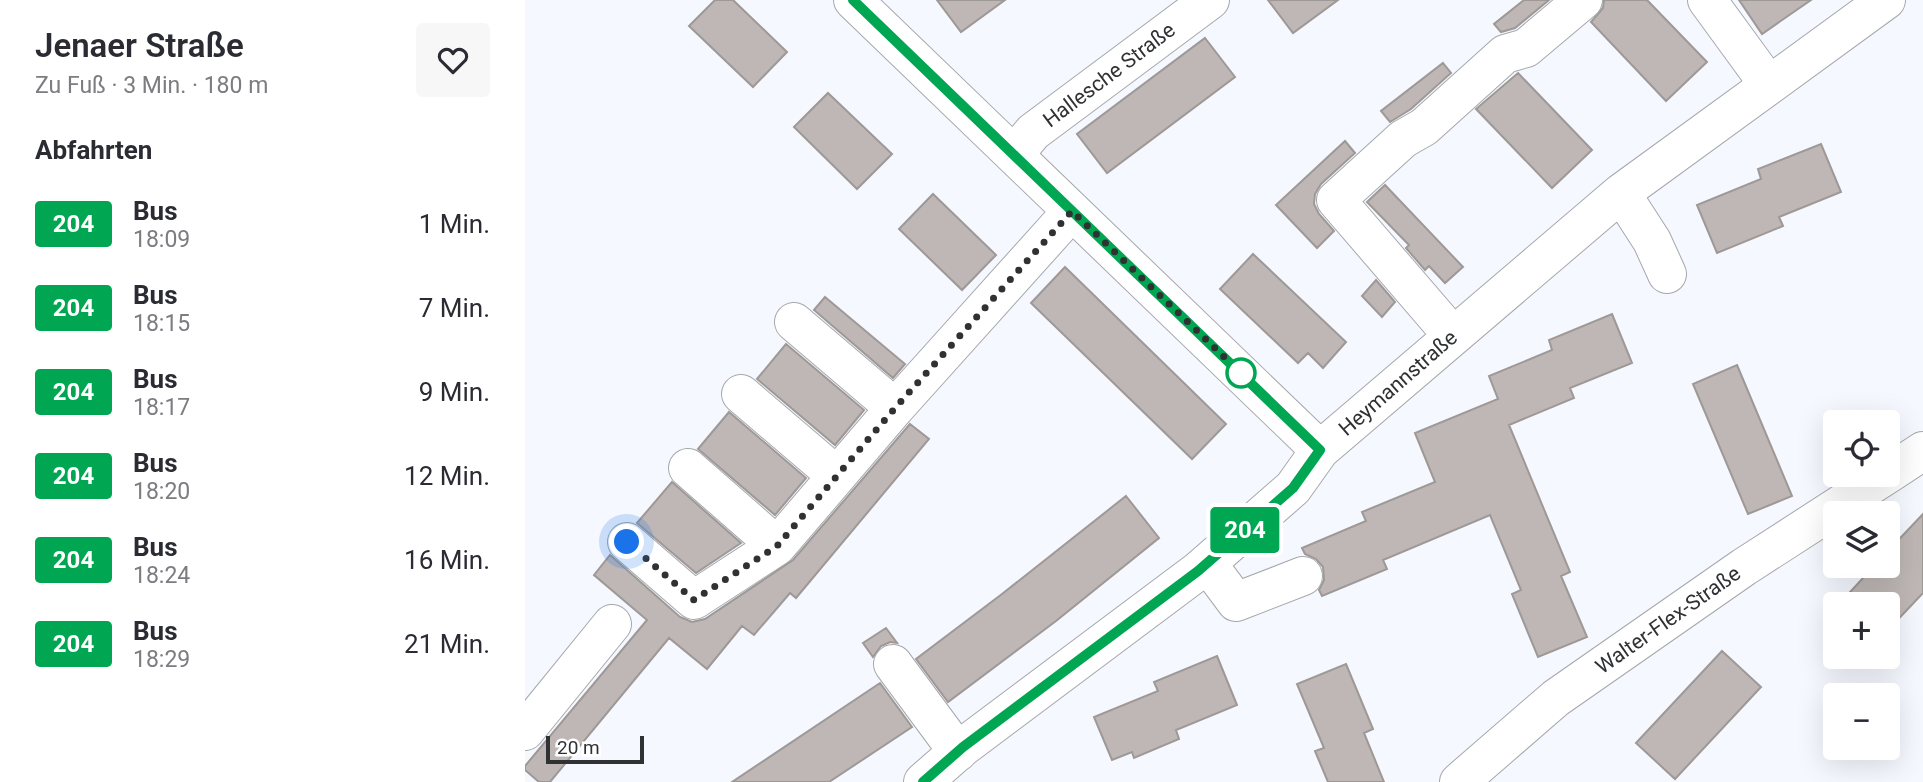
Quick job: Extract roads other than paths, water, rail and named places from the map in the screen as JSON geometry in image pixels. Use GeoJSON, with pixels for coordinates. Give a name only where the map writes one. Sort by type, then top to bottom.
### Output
{"type":"FeatureCollection","features":[{"type":"Feature","properties":{"kind":"street"},"geometry":{"type":"LineString","coordinates":[[853,0],[1320,450]]}},
{"type":"Feature","properties":{"kind":"street"},"geometry":{"type":"LineString","coordinates":[[1453,336],[1336,200],[1403,139],[1424,127],[1505,54],[1526,48],[1583,0]]}},
{"type":"Feature","properties":{"kind":"street"},"geometry":{"type":"LineString","coordinates":[[1707,0],[1769,85]]}},
{"type":"Feature","properties":{"kind":"street","name":"Heymannstraße"},"geometry":{"type":"LineString","coordinates":[[923,782],[958,752],[1207,563],[1293,488],[1320,450],[1621,193],[1886,0]]}},
{"type":"Feature","properties":{"kind":"street","name":"Hallesche Straße"},"geometry":{"type":"LineString","coordinates":[[1014,155],[1033,132],[1203,2]]}},
{"type":"Feature","properties":{"kind":"street"},"geometry":{"type":"LineString","coordinates":[[1621,193],[1652,241],[1667,274]]}},
{"type":"Feature","properties":{"kind":"street"},"geometry":{"type":"LineString","coordinates":[[627,542],[694,600],[777,546],[895,408],[1072,211]]}},
{"type":"Feature","properties":{"kind":"street"},"geometry":{"type":"LineString","coordinates":[[793,322],[895,408]]}},
{"type":"Feature","properties":{"kind":"street"},"geometry":{"type":"LineString","coordinates":[[741,394],[837,476]]}},
{"type":"Feature","properties":{"kind":"street","name":"Walter-Flex-Straße"},"geometry":{"type":"LineString","coordinates":[[1900,466],[1923,452]]}},
{"type":"Feature","properties":{"kind":"street"},"geometry":{"type":"LineString","coordinates":[[688,468],[777,546]]}},
{"type":"Feature","properties":{"kind":"street","name":"Walter-Flex-Straße"},"geometry":{"type":"LineString","coordinates":[[1459,782],[1556,698],[1744,567],[1868,487]]}},
{"type":"Feature","properties":{"kind":"street"},"geometry":{"type":"LineString","coordinates":[[1207,563],[1236,602],[1303,576]]}},
{"type":"Feature","properties":{"kind":"street"},"geometry":{"type":"LineString","coordinates":[[525,731],[612,624]]}},
{"type":"Feature","properties":{"kind":"street"},"geometry":{"type":"LineString","coordinates":[[893,664],[958,752]]}}]}
